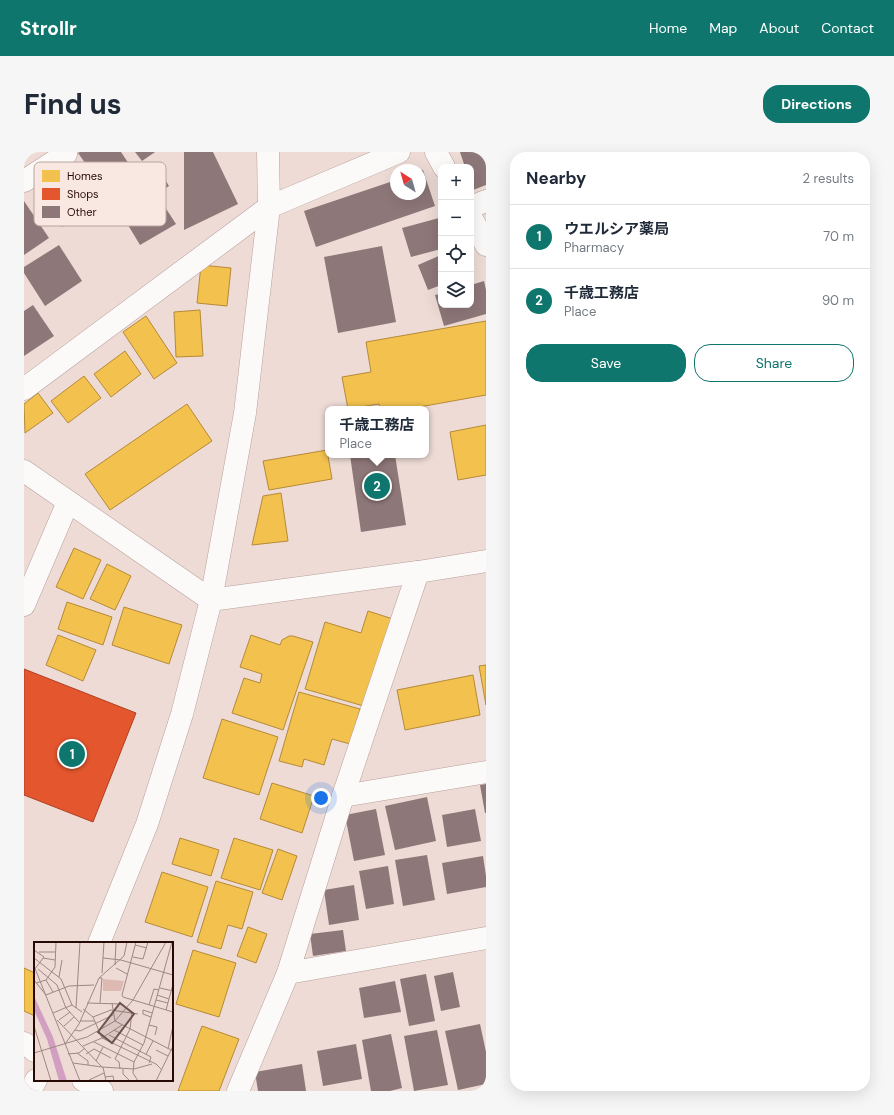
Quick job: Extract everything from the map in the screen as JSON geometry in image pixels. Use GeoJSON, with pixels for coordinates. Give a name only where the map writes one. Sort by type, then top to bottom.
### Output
{"type":"FeatureCollection","features":[{"type":"Feature","properties":{"kind":"street"},"geometry":{"type":"LineString","coordinates":[[99,942],[147,824],[182,714],[211,600],[245,414],[270,207],[268,152]]}},
{"type":"Feature","properties":{"kind":"street"},"geometry":{"type":"LineString","coordinates":[[24,389],[270,207],[399,152]]}},
{"type":"Feature","properties":{"kind":"street"},"geometry":{"type":"LineString","coordinates":[[436,152],[442,164]]}},
{"type":"Feature","properties":{"kind":"street"},"geometry":{"type":"LineString","coordinates":[[54,162],[66,154]]}},
{"type":"Feature","properties":{"kind":"street"},"geometry":{"type":"LineString","coordinates":[[24,181],[34,175]]}},
{"type":"Feature","properties":{"kind":"street"},"geometry":{"type":"LineString","coordinates":[[474,206],[486,201]]}},
{"type":"Feature","properties":{"kind":"street"},"geometry":{"type":"LineString","coordinates":[[474,223],[486,245]]}},
{"type":"Feature","properties":{"kind":"street"},"geometry":{"type":"LineString","coordinates":[[24,471],[211,600],[418,572],[486,561]]}},
{"type":"Feature","properties":{"kind":"street"},"geometry":{"type":"LineString","coordinates":[[24,606],[68,502]]}},
{"type":"Feature","properties":{"kind":"street"},"geometry":{"type":"LineString","coordinates":[[238,1091],[288,972],[343,796],[418,572]]}},
{"type":"Feature","properties":{"kind":"street"},"geometry":{"type":"LineString","coordinates":[[343,796],[486,772]]}},
{"type":"Feature","properties":{"kind":"street"},"geometry":{"type":"LineString","coordinates":[[288,972],[486,938]]}},
{"type":"Feature","properties":{"kind":"street"},"geometry":{"type":"LineString","coordinates":[[24,1043],[34,1050]]}},
{"type":"Feature","properties":{"kind":"street"},"geometry":{"type":"LineString","coordinates":[[30,1091],[35,1081]]}},
{"type":"Feature","properties":{"kind":"street"},"geometry":{"type":"LineString","coordinates":[[85,1081],[102,1091]]}},
{"type":"Feature","properties":{"kind":"building: Homes"},"geometry":{"type":"Polygon","coordinates":[[[201,265],[231,268],[227,306],[197,303],[201,265]]]}},
{"type":"Feature","properties":{"kind":"building: Homes"},"geometry":{"type":"Polygon","coordinates":[[[200,310],[203,356],[176,357],[174,312],[200,310]]]}},
{"type":"Feature","properties":{"kind":"building: Homes"},"geometry":{"type":"Polygon","coordinates":[[[146,316],[177,363],[154,379],[123,332],[146,316]]]}},
{"type":"Feature","properties":{"kind":"building: Homes"},"geometry":{"type":"Polygon","coordinates":[[[486,321],[486,395],[425,406],[379,406],[379,404],[367,406],[347,406],[342,377],[371,372],[366,342],[486,321]]]}},
{"type":"Feature","properties":{"kind":"building: Homes"},"geometry":{"type":"Polygon","coordinates":[[[125,351],[141,374],[111,397],[94,374],[125,351]]]}},
{"type":"Feature","properties":{"kind":"building: Homes"},"geometry":{"type":"Polygon","coordinates":[[[84,376],[101,398],[68,423],[51,401],[84,376]]]}},
{"type":"Feature","properties":{"kind":"building: Homes"},"geometry":{"type":"Polygon","coordinates":[[[38,393],[53,413],[25,433],[24,404],[38,393]]]}},
{"type":"Feature","properties":{"kind":"building: Homes"},"geometry":{"type":"Polygon","coordinates":[[[187,404],[212,441],[110,510],[85,474],[187,404]]]}},
{"type":"Feature","properties":{"kind":"building: Homes"},"geometry":{"type":"Polygon","coordinates":[[[486,425],[486,475],[458,480],[450,432],[486,425]]]}},
{"type":"Feature","properties":{"kind":"building: Homes"},"geometry":{"type":"Polygon","coordinates":[[[325,450],[325,458],[328,458],[332,479],[269,490],[263,461],[325,450]]]}},
{"type":"Feature","properties":{"kind":"building: Homes"},"geometry":{"type":"Polygon","coordinates":[[[281,493],[288,541],[252,545],[263,496],[281,493]]]}},
{"type":"Feature","properties":{"kind":"building: Homes"},"geometry":{"type":"Polygon","coordinates":[[[74,548],[101,560],[83,599],[56,587],[74,548]]]}},
{"type":"Feature","properties":{"kind":"building: Homes"},"geometry":{"type":"Polygon","coordinates":[[[107,564],[131,576],[115,610],[90,599],[107,564]]]}},
{"type":"Feature","properties":{"kind":"building: Homes"},"geometry":{"type":"Polygon","coordinates":[[[67,602],[112,617],[103,645],[58,629],[67,602]]]}},
{"type":"Feature","properties":{"kind":"building: Homes"},"geometry":{"type":"Polygon","coordinates":[[[124,607],[182,625],[169,664],[112,645],[124,607]]]}},
{"type":"Feature","properties":{"kind":"building: Homes"},"geometry":{"type":"Polygon","coordinates":[[[368,611],[393,619],[367,707],[305,689],[325,622],[361,633],[368,611]]]}},
{"type":"Feature","properties":{"kind":"building: Homes"},"geometry":{"type":"Polygon","coordinates":[[[58,635],[96,650],[83,681],[46,665],[58,635]]]}},
{"type":"Feature","properties":{"kind":"building: Homes"},"geometry":{"type":"Polygon","coordinates":[[[251,635],[280,645],[282,640],[289,636],[313,642],[283,730],[232,713],[244,678],[260,683],[262,674],[240,667],[251,635]]]}},
{"type":"Feature","properties":{"kind":"building: Homes"},"geometry":{"type":"Polygon","coordinates":[[[486,665],[486,705],[479,666],[486,665]]]}},
{"type":"Feature","properties":{"kind":"building: Homes"},"geometry":{"type":"Polygon","coordinates":[[[473,675],[480,715],[405,730],[397,690],[473,675]]]}},
{"type":"Feature","properties":{"kind":"building: Homes"},"geometry":{"type":"Polygon","coordinates":[[[299,692],[360,709],[350,744],[332,739],[324,765],[304,759],[302,767],[279,761],[299,692]]]}},
{"type":"Feature","properties":{"kind":"building: Homes"},"geometry":{"type":"Polygon","coordinates":[[[222,719],[278,737],[259,795],[203,778],[222,719]]]}},
{"type":"Feature","properties":{"kind":"building: Homes"},"geometry":{"type":"Polygon","coordinates":[[[272,783],[314,796],[302,833],[260,819],[272,783]]]}},
{"type":"Feature","properties":{"kind":"building: Homes"},"geometry":{"type":"Polygon","coordinates":[[[180,838],[219,850],[211,876],[172,864],[180,838]]]}},
{"type":"Feature","properties":{"kind":"building: Homes"},"geometry":{"type":"Polygon","coordinates":[[[234,838],[273,850],[260,890],[221,878],[234,838]]]}},
{"type":"Feature","properties":{"kind":"building: Homes"},"geometry":{"type":"Polygon","coordinates":[[[278,849],[297,856],[282,900],[262,893],[278,849]]]}},
{"type":"Feature","properties":{"kind":"building: Homes"},"geometry":{"type":"Polygon","coordinates":[[[162,872],[208,887],[192,937],[145,922],[162,872]]]}},
{"type":"Feature","properties":{"kind":"building: Homes"},"geometry":{"type":"Polygon","coordinates":[[[216,881],[253,892],[242,929],[228,925],[221,949],[197,942],[216,881]]]}},
{"type":"Feature","properties":{"kind":"building: Homes"},"geometry":{"type":"Polygon","coordinates":[[[248,927],[267,934],[256,963],[237,956],[248,927]]]}},
{"type":"Feature","properties":{"kind":"building: Homes"},"geometry":{"type":"Polygon","coordinates":[[[193,950],[236,963],[219,1017],[176,1004],[193,950]]]}},
{"type":"Feature","properties":{"kind":"building: Homes"},"geometry":{"type":"Polygon","coordinates":[[[24,968],[34,973],[34,1016],[24,1011],[24,968]]]}},
{"type":"Feature","properties":{"kind":"building: Homes"},"geometry":{"type":"Polygon","coordinates":[[[202,1026],[239,1039],[219,1091],[178,1091],[202,1026]]]}},
{"type":"Feature","properties":{"kind":"building: Shops"},"geometry":{"type":"Polygon","coordinates":[[[24,669],[136,713],[93,822],[24,795],[24,669]]]}},
{"type":"Feature","properties":{"kind":"building: Other"},"geometry":{"type":"Polygon","coordinates":[[[121,152],[128,162],[84,162],[78,153],[121,152]]]}},
{"type":"Feature","properties":{"kind":"building: Other"},"geometry":{"type":"Polygon","coordinates":[[[135,152],[155,152],[142,161],[135,152]]]}},
{"type":"Feature","properties":{"kind":"building: Other"},"geometry":{"type":"Polygon","coordinates":[[[184,152],[213,152],[238,204],[184,230],[184,152]]]}},
{"type":"Feature","properties":{"kind":"building: Other"},"geometry":{"type":"Polygon","coordinates":[[[460,152],[486,152],[486,185],[474,190],[474,164],[464,164],[460,152]]]}},
{"type":"Feature","properties":{"kind":"building: Other"},"geometry":{"type":"Polygon","coordinates":[[[426,179],[435,206],[316,247],[304,211],[390,182],[390,200],[426,200],[426,179]]]}},
{"type":"Feature","properties":{"kind":"building: Other"},"geometry":{"type":"Polygon","coordinates":[[[166,181],[169,186],[166,188],[166,181]]]}},
{"type":"Feature","properties":{"kind":"building: Other"},"geometry":{"type":"Polygon","coordinates":[[[24,201],[34,216],[34,226],[41,226],[49,238],[24,255],[24,201]]]}},
{"type":"Feature","properties":{"kind":"building: Other"},"geometry":{"type":"Polygon","coordinates":[[[166,209],[176,224],[140,245],[129,226],[166,226],[166,209]]]}},
{"type":"Feature","properties":{"kind":"building: Other"},"geometry":{"type":"Polygon","coordinates":[[[438,218],[438,250],[411,257],[402,228],[438,218]]]}},
{"type":"Feature","properties":{"kind":"building: Other"},"geometry":{"type":"Polygon","coordinates":[[[59,245],[82,281],[45,306],[24,273],[24,267],[59,245]]]}},
{"type":"Feature","properties":{"kind":"building: Other"},"geometry":{"type":"Polygon","coordinates":[[[382,246],[396,322],[338,333],[324,257],[382,246]]]}},
{"type":"Feature","properties":{"kind":"building: Other"},"geometry":{"type":"Polygon","coordinates":[[[438,256],[438,286],[428,290],[418,265],[438,256]]]}},
{"type":"Feature","properties":{"kind":"building: Other"},"geometry":{"type":"Polygon","coordinates":[[[484,281],[486,290],[486,314],[444,326],[439,308],[474,308],[474,284],[484,281]]]}},
{"type":"Feature","properties":{"kind":"building: Other"},"geometry":{"type":"Polygon","coordinates":[[[438,294],[438,305],[435,295],[438,294]]]}},
{"type":"Feature","properties":{"kind":"building: Other"},"geometry":{"type":"Polygon","coordinates":[[[33,305],[54,336],[24,356],[24,311],[33,305]]]}},
{"type":"Feature","properties":{"kind":"building: Other"},"geometry":{"type":"Polygon","coordinates":[[[350,458],[395,458],[406,525],[361,532],[350,458]]]}},
{"type":"Feature","properties":{"kind":"building: Other"},"geometry":{"type":"Polygon","coordinates":[[[486,784],[486,813],[485,813],[480,785],[486,784]]]}},
{"type":"Feature","properties":{"kind":"building: Other"},"geometry":{"type":"Polygon","coordinates":[[[427,797],[436,841],[395,850],[385,806],[427,797]]]}},
{"type":"Feature","properties":{"kind":"building: Other"},"geometry":{"type":"Polygon","coordinates":[[[376,809],[385,855],[354,861],[345,815],[376,809]]]}},
{"type":"Feature","properties":{"kind":"building: Other"},"geometry":{"type":"Polygon","coordinates":[[[475,809],[481,841],[447,847],[442,815],[475,809]]]}},
{"type":"Feature","properties":{"kind":"building: Other"},"geometry":{"type":"Polygon","coordinates":[[[427,855],[435,900],[403,906],[395,860],[427,855]]]}},
{"type":"Feature","properties":{"kind":"building: Other"},"geometry":{"type":"Polygon","coordinates":[[[483,856],[486,887],[447,894],[442,863],[483,856]]]}},
{"type":"Feature","properties":{"kind":"building: Other"},"geometry":{"type":"Polygon","coordinates":[[[388,866],[394,904],[366,909],[359,871],[388,866]]]}},
{"type":"Feature","properties":{"kind":"building: Other"},"geometry":{"type":"Polygon","coordinates":[[[354,885],[359,920],[329,925],[324,890],[354,885]]]}},
{"type":"Feature","properties":{"kind":"building: Other"},"geometry":{"type":"Polygon","coordinates":[[[343,930],[346,951],[313,956],[310,934],[343,930]]]}},
{"type":"Feature","properties":{"kind":"building: Other"},"geometry":{"type":"Polygon","coordinates":[[[453,972],[460,1007],[441,1011],[434,976],[453,972]]]}},
{"type":"Feature","properties":{"kind":"building: Other"},"geometry":{"type":"Polygon","coordinates":[[[426,974],[435,1021],[409,1026],[400,979],[426,974]]]}},
{"type":"Feature","properties":{"kind":"building: Other"},"geometry":{"type":"Polygon","coordinates":[[[395,981],[401,1012],[364,1018],[359,988],[395,981]]]}},
{"type":"Feature","properties":{"kind":"building: Other"},"geometry":{"type":"Polygon","coordinates":[[[480,1024],[486,1052],[486,1084],[458,1090],[445,1031],[480,1024]]]}},
{"type":"Feature","properties":{"kind":"building: Other"},"geometry":{"type":"Polygon","coordinates":[[[437,1030],[448,1085],[414,1091],[404,1036],[437,1030]]]}},
{"type":"Feature","properties":{"kind":"building: Other"},"geometry":{"type":"Polygon","coordinates":[[[391,1034],[402,1088],[390,1091],[371,1091],[362,1040],[391,1034]]]}},
{"type":"Feature","properties":{"kind":"building: Other"},"geometry":{"type":"Polygon","coordinates":[[[356,1044],[362,1079],[323,1086],[317,1051],[356,1044]]]}},
{"type":"Feature","properties":{"kind":"building: Other"},"geometry":{"type":"Polygon","coordinates":[[[302,1064],[306,1091],[258,1091],[255,1072],[302,1064]]]}},
{"type":"Feature","properties":{"kind":"place","name":"千歳工務店"},"geometry":{"type":"Point","coordinates":[377,486]}},
{"type":"Feature","properties":{"kind":"place","name":"ウエルシア薬局"},"geometry":{"type":"Point","coordinates":[72,754]}}]}
